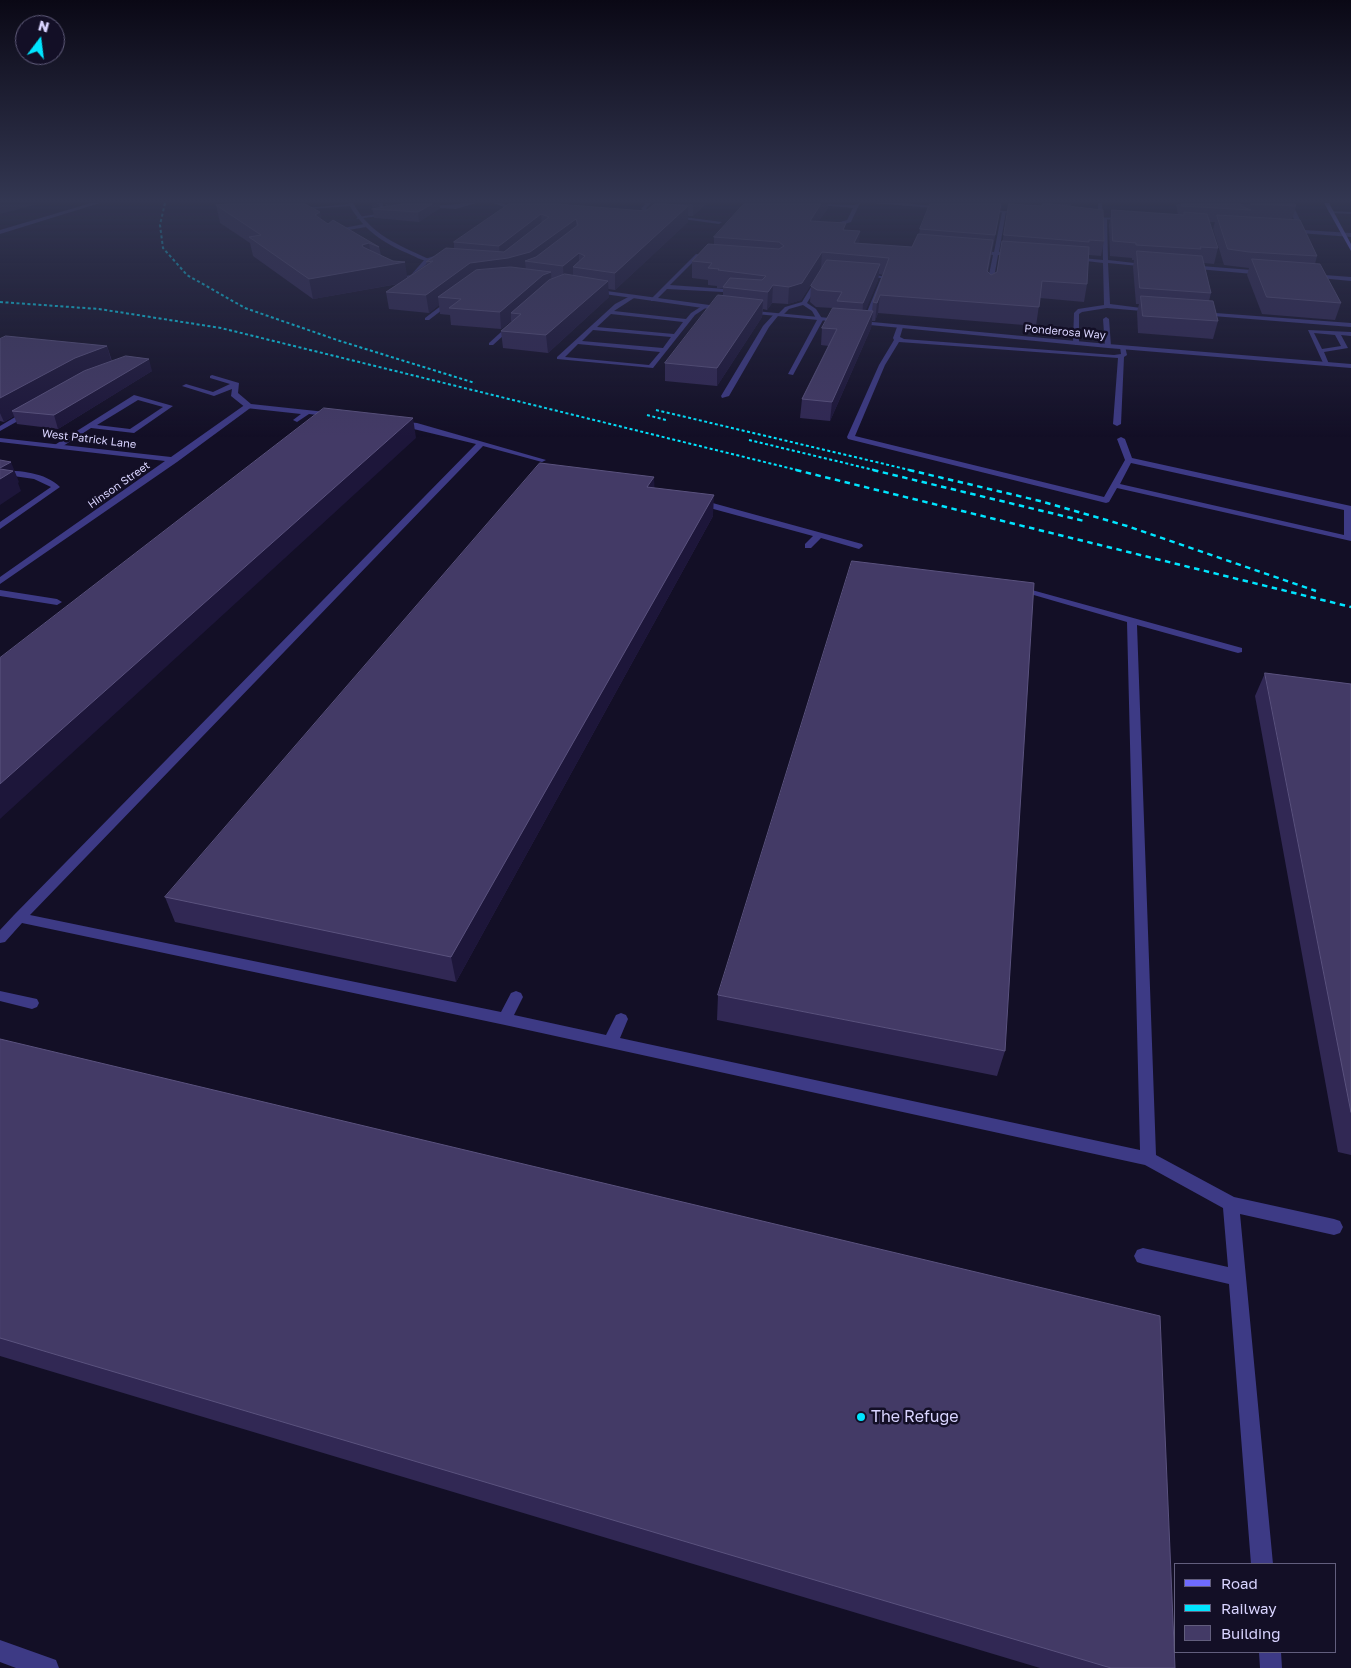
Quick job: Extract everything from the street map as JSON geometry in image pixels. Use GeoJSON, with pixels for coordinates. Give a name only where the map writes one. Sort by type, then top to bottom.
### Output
{"type":"FeatureCollection","features":[{"type":"Feature","properties":{"kind":"street"},"geometry":{"type":"LineString","coordinates":[[653,300],[674,281]]}},
{"type":"Feature","properties":{"kind":"street"},"geometry":{"type":"LineString","coordinates":[[725,396],[766,326],[787,308],[804,303],[818,281]]}},
{"type":"Feature","properties":{"kind":"street"},"geometry":{"type":"LineString","coordinates":[[865,324],[882,281]]}},
{"type":"Feature","properties":{"kind":"street"},"geometry":{"type":"LineString","coordinates":[[989,289],[991,281]]}},
{"type":"Feature","properties":{"kind":"street"},"geometry":{"type":"LineString","coordinates":[[1106,281],[1107,306]]}},
{"type":"Feature","properties":{"kind":"street"},"geometry":{"type":"LineString","coordinates":[[668,287],[752,293]]}},
{"type":"Feature","properties":{"kind":"street"},"geometry":{"type":"LineString","coordinates":[[584,290],[731,310]]}},
{"type":"Feature","properties":{"kind":"street"},"geometry":{"type":"LineString","coordinates":[[427,319],[462,293]]}},
{"type":"Feature","properties":{"kind":"street"},"geometry":{"type":"LineString","coordinates":[[632,297],[617,305],[559,358],[651,368],[688,321],[704,307]]}},
{"type":"Feature","properties":{"kind":"street"},"geometry":{"type":"LineString","coordinates":[[791,374],[820,320],[814,310],[804,303]]}},
{"type":"Feature","properties":{"kind":"street"},"geometry":{"type":"LineString","coordinates":[[1226,305],[1229,316]]}},
{"type":"Feature","properties":{"kind":"street"},"geometry":{"type":"LineString","coordinates":[[1076,343],[1076,314],[1080,310],[1107,306],[1159,310]]}},
{"type":"Feature","properties":{"kind":"street","name":"Ponderosa Way"},"geometry":{"type":"LineString","coordinates":[[740,311],[1108,346],[1351,366]]}},
{"type":"Feature","properties":{"kind":"street"},"geometry":{"type":"LineString","coordinates":[[609,312],[688,321]]}},
{"type":"Feature","properties":{"kind":"street"},"geometry":{"type":"LineString","coordinates":[[1199,314],[1351,326]]}},
{"type":"Feature","properties":{"kind":"street"},"geometry":{"type":"LineString","coordinates":[[490,344],[519,319]]}},
{"type":"Feature","properties":{"kind":"street"},"geometry":{"type":"LineString","coordinates":[[1106,320],[1108,346]]}},
{"type":"Feature","properties":{"kind":"street"},"geometry":{"type":"LineString","coordinates":[[900,327],[898,339],[882,365],[851,437],[1106,500],[1129,460]]}},
{"type":"Feature","properties":{"kind":"street"},"geometry":{"type":"LineString","coordinates":[[592,328],[676,336]]}},
{"type":"Feature","properties":{"kind":"street"},"geometry":{"type":"LineString","coordinates":[[1326,364],[1310,331],[1351,334]]}},
{"type":"Feature","properties":{"kind":"street"},"geometry":{"type":"LineString","coordinates":[[1319,351],[1344,348],[1337,333]]}},
{"type":"Feature","properties":{"kind":"street"},"geometry":{"type":"LineString","coordinates":[[898,339],[1121,357]]}},
{"type":"Feature","properties":{"kind":"street"},"geometry":{"type":"LineString","coordinates":[[577,342],[664,350]]}},
{"type":"Feature","properties":{"kind":"street"},"geometry":{"type":"LineString","coordinates":[[1118,424],[1121,357],[1124,355],[1123,347]]}},
{"type":"Feature","properties":{"kind":"street"},"geometry":{"type":"LineString","coordinates":[[212,377],[237,384]]}},
{"type":"Feature","properties":{"kind":"street"},"geometry":{"type":"LineString","coordinates":[[186,386],[214,394],[237,384]]}},
{"type":"Feature","properties":{"kind":"street"},"geometry":{"type":"LineString","coordinates":[[237,384],[234,394],[249,406],[346,417]]}},
{"type":"Feature","properties":{"kind":"street"},"geometry":{"type":"LineString","coordinates":[[58,446],[137,397],[169,406],[130,431],[91,426]]}},
{"type":"Feature","properties":{"kind":"street","name":"Hinson Street"},"geometry":{"type":"LineString","coordinates":[[0,581],[249,406]]}},
{"type":"Feature","properties":{"kind":"street"},"geometry":{"type":"LineString","coordinates":[[0,429],[34,410]]}},
{"type":"Feature","properties":{"kind":"street"},"geometry":{"type":"LineString","coordinates":[[298,420],[308,412]]}},
{"type":"Feature","properties":{"kind":"street"},"geometry":{"type":"LineString","coordinates":[[395,423],[414,425],[542,460]]}},
{"type":"Feature","properties":{"kind":"street"},"geometry":{"type":"LineString","coordinates":[[1121,439],[1129,460]]}},
{"type":"Feature","properties":{"kind":"street","name":"West Patrick Lane"},"geometry":{"type":"LineString","coordinates":[[0,440],[174,460]]}},
{"type":"Feature","properties":{"kind":"street"},"geometry":{"type":"LineString","coordinates":[[0,938],[482,443]]}},
{"type":"Feature","properties":{"kind":"street"},"geometry":{"type":"LineString","coordinates":[[1115,485],[1348,539],[1348,508],[1129,460]]}},
{"type":"Feature","properties":{"kind":"street"},"geometry":{"type":"LineString","coordinates":[[0,472],[36,476],[48,480],[56,487],[0,526]]}},
{"type":"Feature","properties":{"kind":"street"},"geometry":{"type":"LineString","coordinates":[[692,501],[859,546]]}},
{"type":"Feature","properties":{"kind":"street"},"geometry":{"type":"LineString","coordinates":[[746,528],[757,518]]}},
{"type":"Feature","properties":{"kind":"street"},"geometry":{"type":"LineString","coordinates":[[808,546],[820,535]]}},
{"type":"Feature","properties":{"kind":"street"},"geometry":{"type":"LineString","coordinates":[[1012,588],[1238,650]]}},
{"type":"Feature","properties":{"kind":"street"},"geometry":{"type":"LineString","coordinates":[[0,593],[57,602]]}},
{"type":"Feature","properties":{"kind":"street"},"geometry":{"type":"LineString","coordinates":[[1132,620],[1148,1159]]}},
{"type":"Feature","properties":{"kind":"street"},"geometry":{"type":"LineString","coordinates":[[19,918],[505,1019],[1148,1159],[1231,1204],[1334,1227]]}},
{"type":"Feature","properties":{"kind":"street"},"geometry":{"type":"LineString","coordinates":[[0,996],[32,1003]]}},
{"type":"Feature","properties":{"kind":"street"},"geometry":{"type":"LineString","coordinates":[[505,1019],[516,997]]}},
{"type":"Feature","properties":{"kind":"street"},"geometry":{"type":"LineString","coordinates":[[611,1042],[621,1020]]}},
{"type":"Feature","properties":{"kind":"street"},"geometry":{"type":"LineString","coordinates":[[1231,1204],[1262,1563]]}},
{"type":"Feature","properties":{"kind":"street"},"geometry":{"type":"LineString","coordinates":[[1143,1256],[1238,1278]]}},
{"type":"Feature","properties":{"kind":"street"},"geometry":{"type":"LineString","coordinates":[[0,1651],[48,1668]]}},
{"type":"Feature","properties":{"kind":"street"},"geometry":{"type":"LineString","coordinates":[[1270,1653],[1271,1668]]}},
{"type":"Feature","properties":{"kind":"building"},"geometry":{"type":"Polygon","coordinates":[[[403,281],[445,281],[426,295],[386,292],[403,281]]]}},
{"type":"Feature","properties":{"kind":"building"},"geometry":{"type":"Polygon","coordinates":[[[461,281],[536,281],[500,312],[449,308],[461,299],[438,297],[461,281]]]}},
{"type":"Feature","properties":{"kind":"building"},"geometry":{"type":"Polygon","coordinates":[[[548,281],[608,281],[546,335],[501,331],[521,314],[511,313],[548,281]]]}},
{"type":"Feature","properties":{"kind":"building"},"geometry":{"type":"Polygon","coordinates":[[[728,281],[803,281],[789,287],[773,285],[768,292],[723,287],[728,281]]]}},
{"type":"Feature","properties":{"kind":"building"},"geometry":{"type":"Polygon","coordinates":[[[814,281],[873,281],[863,303],[837,301],[842,292],[817,290],[811,286],[814,281]]]}},
{"type":"Feature","properties":{"kind":"building"},"geometry":{"type":"Polygon","coordinates":[[[881,281],[1087,281],[1087,284],[1042,281],[1039,307],[880,295],[877,303],[873,302],[881,281]]]}},
{"type":"Feature","properties":{"kind":"building"},"geometry":{"type":"Polygon","coordinates":[[[1139,281],[1208,281],[1211,293],[1140,288],[1139,281]]]}},
{"type":"Feature","properties":{"kind":"building"},"geometry":{"type":"Polygon","coordinates":[[[1261,281],[1329,281],[1341,303],[1267,297],[1261,281]]]}},
{"type":"Feature","properties":{"kind":"building"},"geometry":{"type":"Polygon","coordinates":[[[718,295],[763,300],[717,368],[665,363],[718,295]]]}},
{"type":"Feature","properties":{"kind":"building"},"geometry":{"type":"Polygon","coordinates":[[[1141,296],[1213,301],[1218,321],[1143,316],[1141,296]]]}},
{"type":"Feature","properties":{"kind":"building"},"geometry":{"type":"Polygon","coordinates":[[[833,308],[873,311],[832,402],[802,399],[837,329],[822,328],[833,308]]]}},
{"type":"Feature","properties":{"kind":"building"},"geometry":{"type":"Polygon","coordinates":[[[6,336],[107,346],[75,358],[0,398],[0,339],[6,336]]]}},
{"type":"Feature","properties":{"kind":"building"},"geometry":{"type":"Polygon","coordinates":[[[126,356],[149,359],[54,415],[12,411],[84,371],[126,356]]]}},
{"type":"Feature","properties":{"kind":"building"},"geometry":{"type":"Polygon","coordinates":[[[324,408],[413,418],[0,784],[0,658],[324,408]]]}},
{"type":"Feature","properties":{"kind":"building"},"geometry":{"type":"Polygon","coordinates":[[[0,460],[11,462],[0,468],[0,460]]]}},
{"type":"Feature","properties":{"kind":"building"},"geometry":{"type":"Polygon","coordinates":[[[540,463],[654,477],[647,487],[714,495],[451,957],[165,897],[540,463]]]}},
{"type":"Feature","properties":{"kind":"building"},"geometry":{"type":"Polygon","coordinates":[[[0,469],[13,471],[0,479],[0,469]]]}},
{"type":"Feature","properties":{"kind":"building"},"geometry":{"type":"Polygon","coordinates":[[[852,561],[1034,583],[1005,1051],[718,995],[852,561]]]}},
{"type":"Feature","properties":{"kind":"building"},"geometry":{"type":"Polygon","coordinates":[[[1265,673],[1351,684],[1351,1112],[1265,673]]]}},
{"type":"Feature","properties":{"kind":"building"},"geometry":{"type":"Polygon","coordinates":[[[0,1039],[1160,1316],[1175,1668],[1111,1668],[0,1338],[0,1039]]]}},
{"type":"Feature","properties":{"kind":"railway"},"geometry":{"type":"LineString","coordinates":[[197,281],[245,308],[340,341],[475,383]]}},
{"type":"Feature","properties":{"kind":"railway"},"geometry":{"type":"LineString","coordinates":[[0,302],[99,309],[221,328],[801,471]]}},
{"type":"Feature","properties":{"kind":"railway"},"geometry":{"type":"LineString","coordinates":[[656,410],[914,471]]}},
{"type":"Feature","properties":{"kind":"railway"},"geometry":{"type":"LineString","coordinates":[[647,415],[666,420]]}},
{"type":"Feature","properties":{"kind":"railway"},"geometry":{"type":"LineString","coordinates":[[749,440],[878,471]]}},
{"type":"Feature","properties":{"kind":"railway"},"geometry":{"type":"LineString","coordinates":[[796,470],[1351,607]]}},
{"type":"Feature","properties":{"kind":"railway"},"geometry":{"type":"LineString","coordinates":[[873,470],[1084,521]]}},
{"type":"Feature","properties":{"kind":"railway"},"geometry":{"type":"LineString","coordinates":[[909,470],[1040,501],[1127,526],[1316,591]]}},
{"type":"Feature","properties":{"kind":"place","name":"The Refuge"},"geometry":{"type":"Point","coordinates":[861,1417]}}]}
